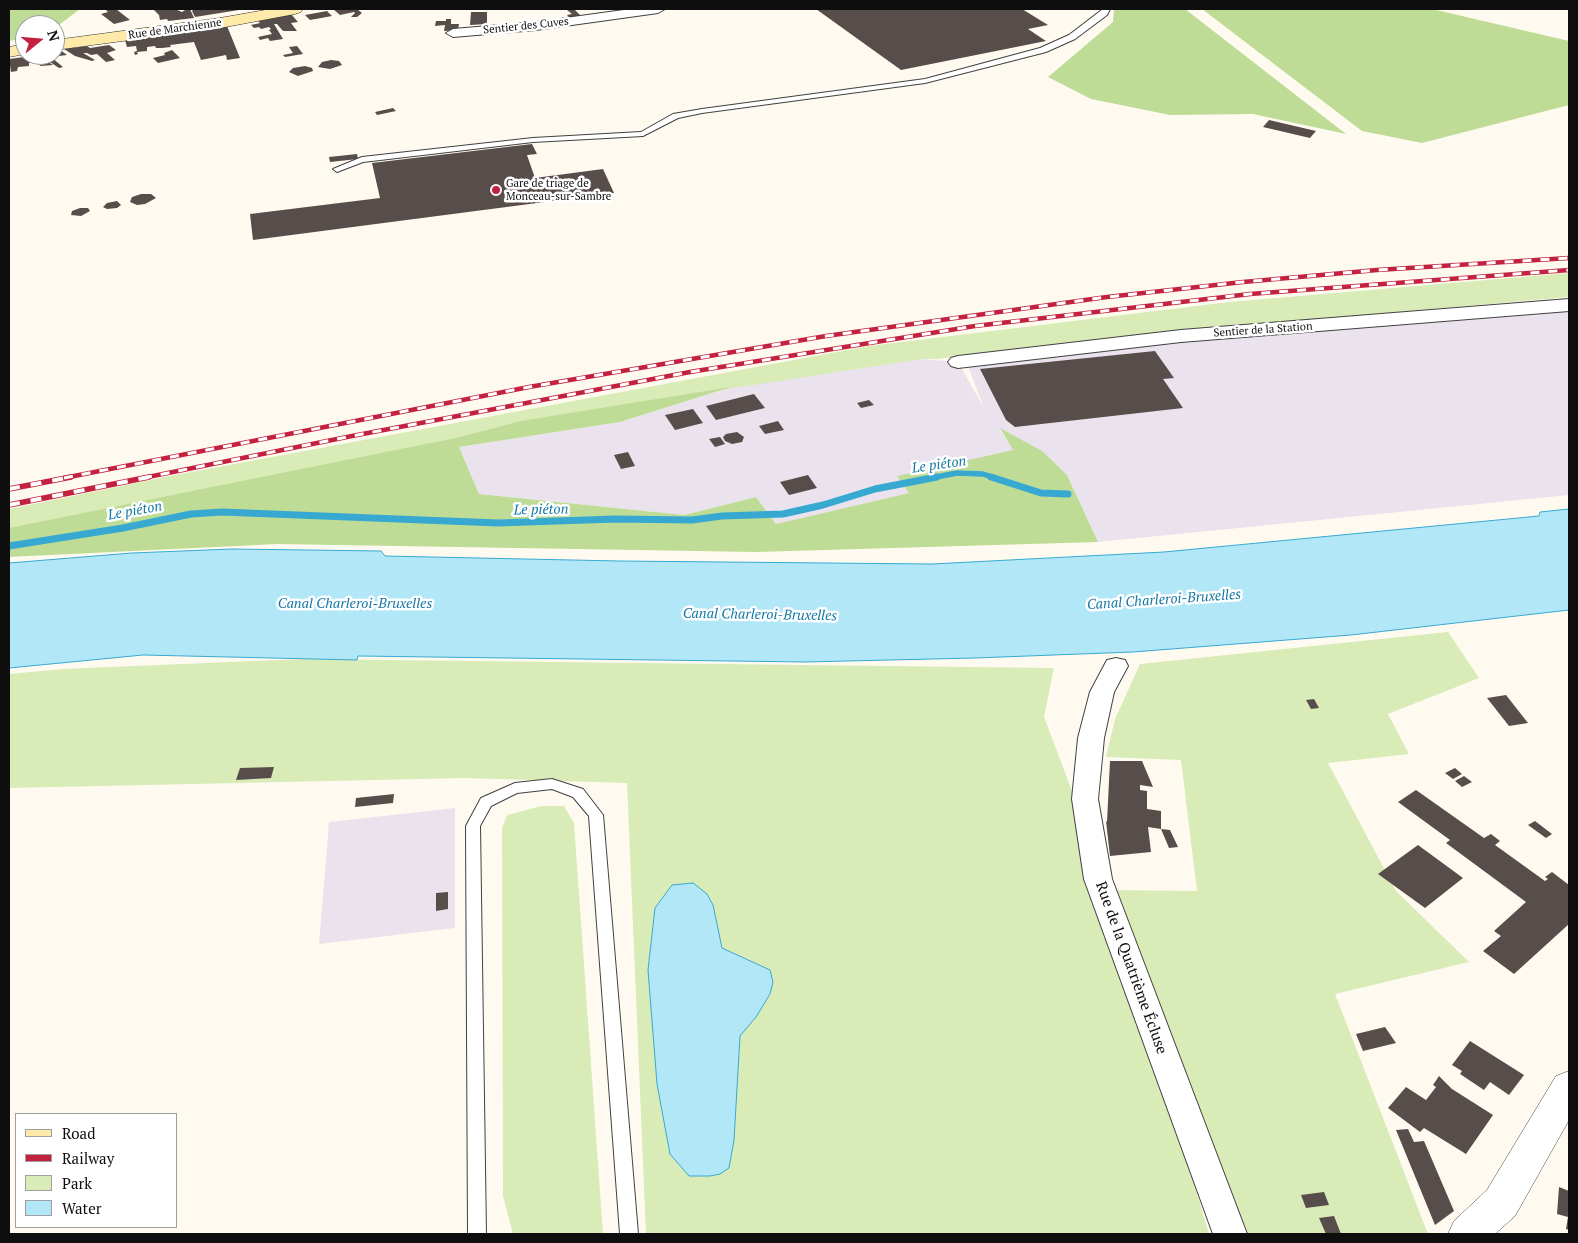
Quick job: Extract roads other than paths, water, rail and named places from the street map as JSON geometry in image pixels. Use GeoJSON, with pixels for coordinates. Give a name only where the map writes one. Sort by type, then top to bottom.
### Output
{"type":"FeatureCollection","features":[{"type":"Feature","properties":{"kind":"main road","name":"Rue de Marchienne"},"geometry":{"type":"LineString","coordinates":[[65,44],[220,23],[284,10]]}},
{"type":"Feature","properties":{"kind":"street","name":"Sentier des Cuves"},"geometry":{"type":"LineString","coordinates":[[453,33],[536,26],[658,9]]}},
{"type":"Feature","properties":{"kind":"street","name":"Sentier de la Station"},"geometry":{"type":"LineString","coordinates":[[958,362],[1181,336],[1569,305]]}},
{"type":"Feature","properties":{"kind":"street","name":"Rue de la Quatrième Écluse"},"geometry":{"type":"LineString","coordinates":[[1116,666],[1102,692],[1091,738],[1085,799],[1098,879],[1230,1234]]}},
{"type":"Feature","properties":{"kind":"street"},"geometry":{"type":"LineString","coordinates":[[1468,1234],[1500,1203],[1569,1087]]}},
{"type":"Feature","properties":{"kind":"lane"},"geometry":{"type":"LineString","coordinates":[[337,169],[362,160],[533,140],[643,134],[676,116],[925,81],[1043,50],[1072,36],[1104,13],[1106,9]]}},
{"type":"Feature","properties":{"kind":"lane"},"geometry":{"type":"LineString","coordinates":[[477,1234],[473,826],[486,802],[515,788],[552,784],[578,793],[596,815],[629,1234]]}},
{"type":"Feature","properties":{"kind":"water","name":"Canal Charleroi-Bruxelles"},"geometry":{"type":"Polygon","coordinates":[[[1569,509],[1569,610],[1351,635],[1133,652],[975,658],[805,662],[358,656],[357,660],[143,655],[9,668],[9,563],[132,553],[232,549],[381,551],[385,556],[619,561],[932,564],[1164,552],[1539,516],[1540,512],[1569,509]]]}},
{"type":"Feature","properties":{"kind":"water"},"geometry":{"type":"Polygon","coordinates":[[[693,883],[707,894],[713,905],[722,948],[770,970],[773,982],[770,994],[756,1017],[740,1036],[734,1140],[729,1168],[720,1174],[710,1176],[689,1176],[670,1154],[657,1084],[648,970],[655,908],[672,885],[693,883]]]}},
{"type":"Feature","properties":{"kind":"waterway","name":"Le piéton"},"geometry":{"type":"LineString","coordinates":[[931,478],[957,473],[983,474],[995,478]]}},
{"type":"Feature","properties":{"kind":"waterway","name":"Le piéton"},"geometry":{"type":"LineString","coordinates":[[9,546],[123,528],[191,514],[222,512],[498,523],[615,519],[692,520],[722,516],[783,514],[823,505],[875,489],[937,477]]}},
{"type":"Feature","properties":{"kind":"waterway","name":"Le piéton"},"geometry":{"type":"LineString","coordinates":[[991,477],[1041,493],[1068,494]]}},
{"type":"Feature","properties":{"kind":"railway"},"geometry":{"type":"LineString","coordinates":[[64,478],[529,387],[826,336],[1107,297],[1243,282],[1377,270],[1569,258]]}},
{"type":"Feature","properties":{"kind":"railway"},"geometry":{"type":"LineString","coordinates":[[143,478],[690,372],[975,326],[1250,294],[1569,270]]}},
{"type":"Feature","properties":{"kind":"railway"},"geometry":{"type":"LineString","coordinates":[[9,489],[71,477]]}},
{"type":"Feature","properties":{"kind":"railway"},"geometry":{"type":"LineString","coordinates":[[9,505],[149,477]]}},
{"type":"Feature","properties":{"kind":"place","name":"Gare de triage de Monceau-sur-Sambre"},"geometry":{"type":"Point","coordinates":[496,190]}}]}
